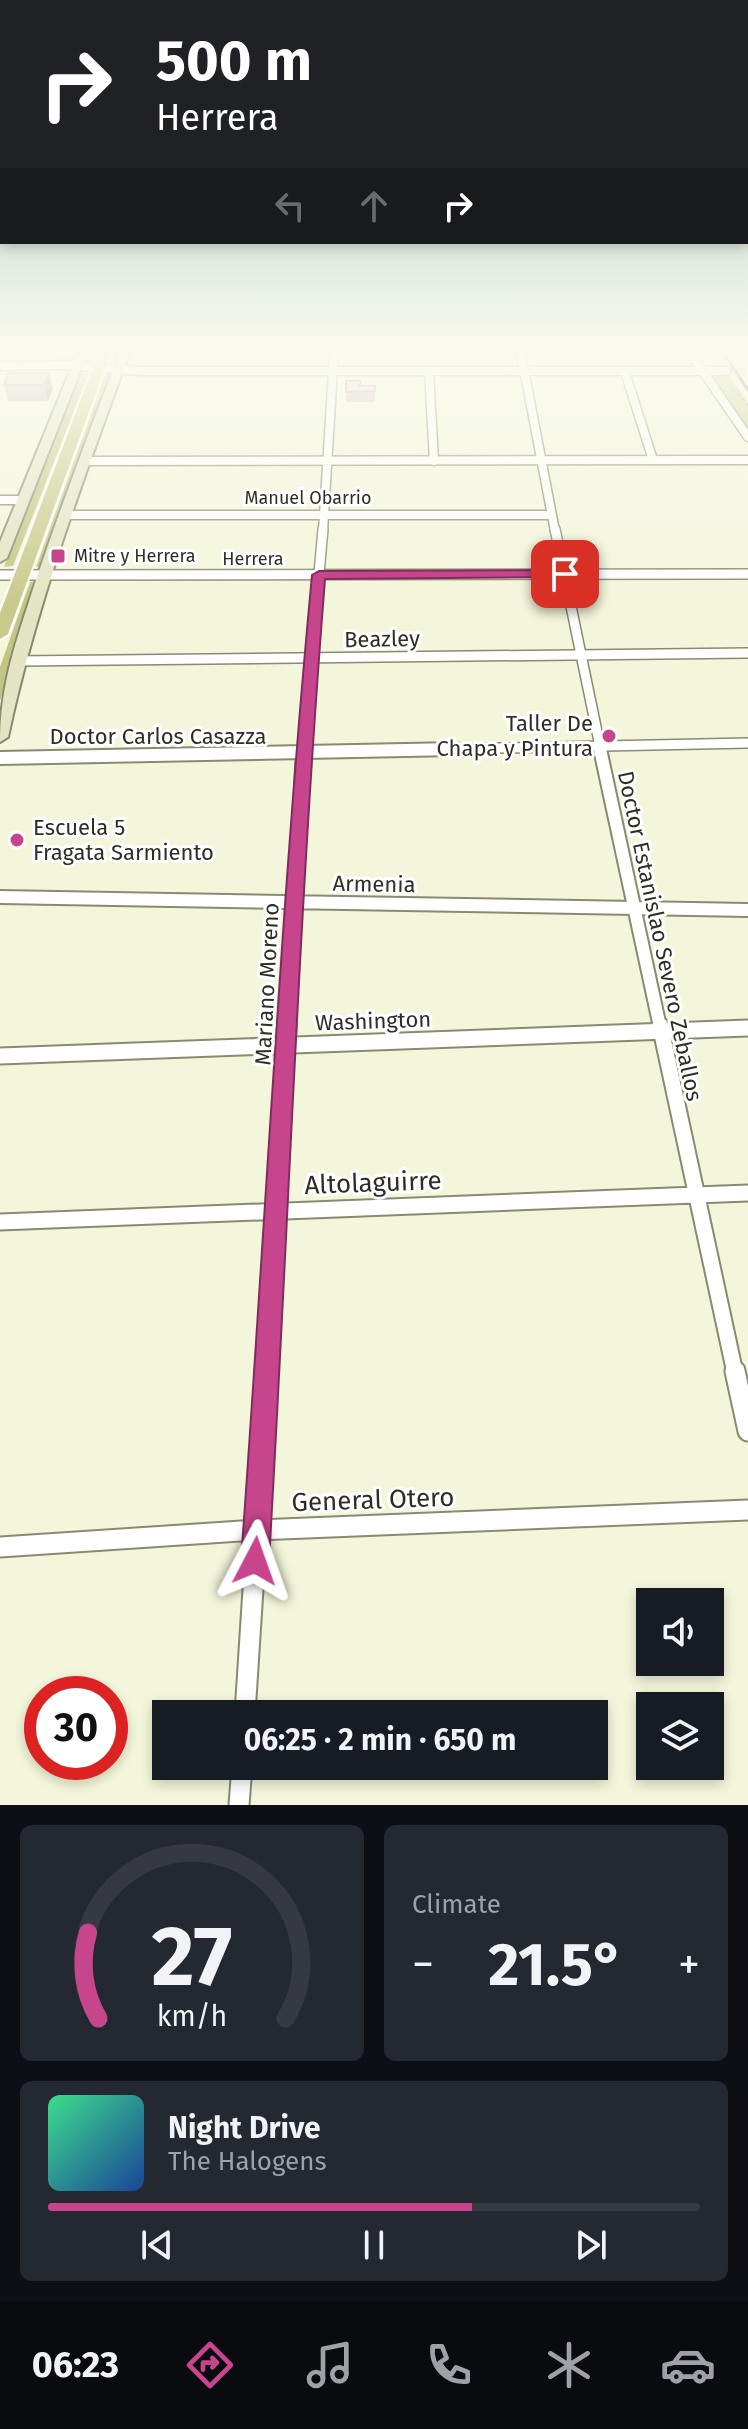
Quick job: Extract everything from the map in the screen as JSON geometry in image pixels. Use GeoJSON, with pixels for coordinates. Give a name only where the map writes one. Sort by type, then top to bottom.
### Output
{"type":"FeatureCollection","features":[{"type":"Feature","properties":{"kind":"main road"},"geometry":{"type":"LineString","coordinates":[[0,634],[73,438]]}},
{"type":"Feature","properties":{"kind":"street"},"geometry":{"type":"LineString","coordinates":[[0,558],[49,438]]}},
{"type":"Feature","properties":{"kind":"street"},"geometry":{"type":"LineString","coordinates":[[0,737],[17,661],[93,438]]}},
{"type":"Feature","properties":{"kind":"street","name":"Mariano Moreno"},"geometry":{"type":"LineString","coordinates":[[246,1700],[278,1210],[303,754],[330,438]]}},
{"type":"Feature","properties":{"kind":"street"},"geometry":{"type":"LineString","coordinates":[[433,438],[434,461]]}},
{"type":"Feature","properties":{"kind":"street","name":"Doctor Estanislao Severo Zeballos"},"geometry":{"type":"LineString","coordinates":[[536,438],[599,747],[748,1431]]}},
{"type":"Feature","properties":{"kind":"street"},"geometry":{"type":"LineString","coordinates":[[646,438],[653,460]]}},
{"type":"Feature","properties":{"kind":"street"},"geometry":{"type":"LineString","coordinates":[[84,461],[748,460]]}},
{"type":"Feature","properties":{"kind":"street"},"geometry":{"type":"LineString","coordinates":[[0,500],[24,500]]}},
{"type":"Feature","properties":{"kind":"street","name":"Manuel Obarrio"},"geometry":{"type":"LineString","coordinates":[[64,515],[551,515]]}},
{"type":"Feature","properties":{"kind":"street","name":"Herrera"},"geometry":{"type":"LineString","coordinates":[[0,575],[748,574]]}},
{"type":"Feature","properties":{"kind":"street","name":"Beazley"},"geometry":{"type":"LineString","coordinates":[[17,661],[748,653]]}},
{"type":"Feature","properties":{"kind":"street","name":"Doctor Carlos Casazza"},"geometry":{"type":"LineString","coordinates":[[0,758],[748,743]]}},
{"type":"Feature","properties":{"kind":"street","name":"Armenia"},"geometry":{"type":"LineString","coordinates":[[0,897],[748,910]]}},
{"type":"Feature","properties":{"kind":"street","name":"Washington"},"geometry":{"type":"LineString","coordinates":[[0,1056],[748,1028]]}},
{"type":"Feature","properties":{"kind":"street","name":"Altolaguirre"},"geometry":{"type":"LineString","coordinates":[[0,1222],[748,1193]]}},
{"type":"Feature","properties":{"kind":"street","name":"General Otero"},"geometry":{"type":"LineString","coordinates":[[0,1547],[257,1530],[748,1510]]}},
{"type":"Feature","properties":{"kind":"street"},"geometry":{"type":"LineString","coordinates":[[231,1805],[239,1805],[241,1780]]}},
{"type":"Feature","properties":{"kind":"green space"},"geometry":{"type":"Polygon","coordinates":[[[55,438],[63,438],[13,566],[4,567],[55,438]]]}},
{"type":"Feature","properties":{"kind":"green space"},"geometry":{"type":"Polygon","coordinates":[[[82,438],[89,438],[42,566],[36,567],[82,438]]]}},
{"type":"Feature","properties":{"kind":"green space"},"geometry":{"type":"Polygon","coordinates":[[[30,582],[37,582],[0,701],[0,667],[30,582]]]}},
{"type":"Feature","properties":{"kind":"place","name":"Mitre y Herrera"},"geometry":{"type":"Point","coordinates":[58,556]}},
{"type":"Feature","properties":{"kind":"place","name":"Taller De Chapa y Pintura"},"geometry":{"type":"Point","coordinates":[609,736]}},
{"type":"Feature","properties":{"kind":"place","name":"Escuela 5 Fragata Sarmiento"},"geometry":{"type":"Point","coordinates":[17,840]}},
{"type":"Feature","properties":{"kind":"route"},"geometry":{"type":"LineString","coordinates":[[255,1561],[303,754],[319,575],[565,574]]}}]}
